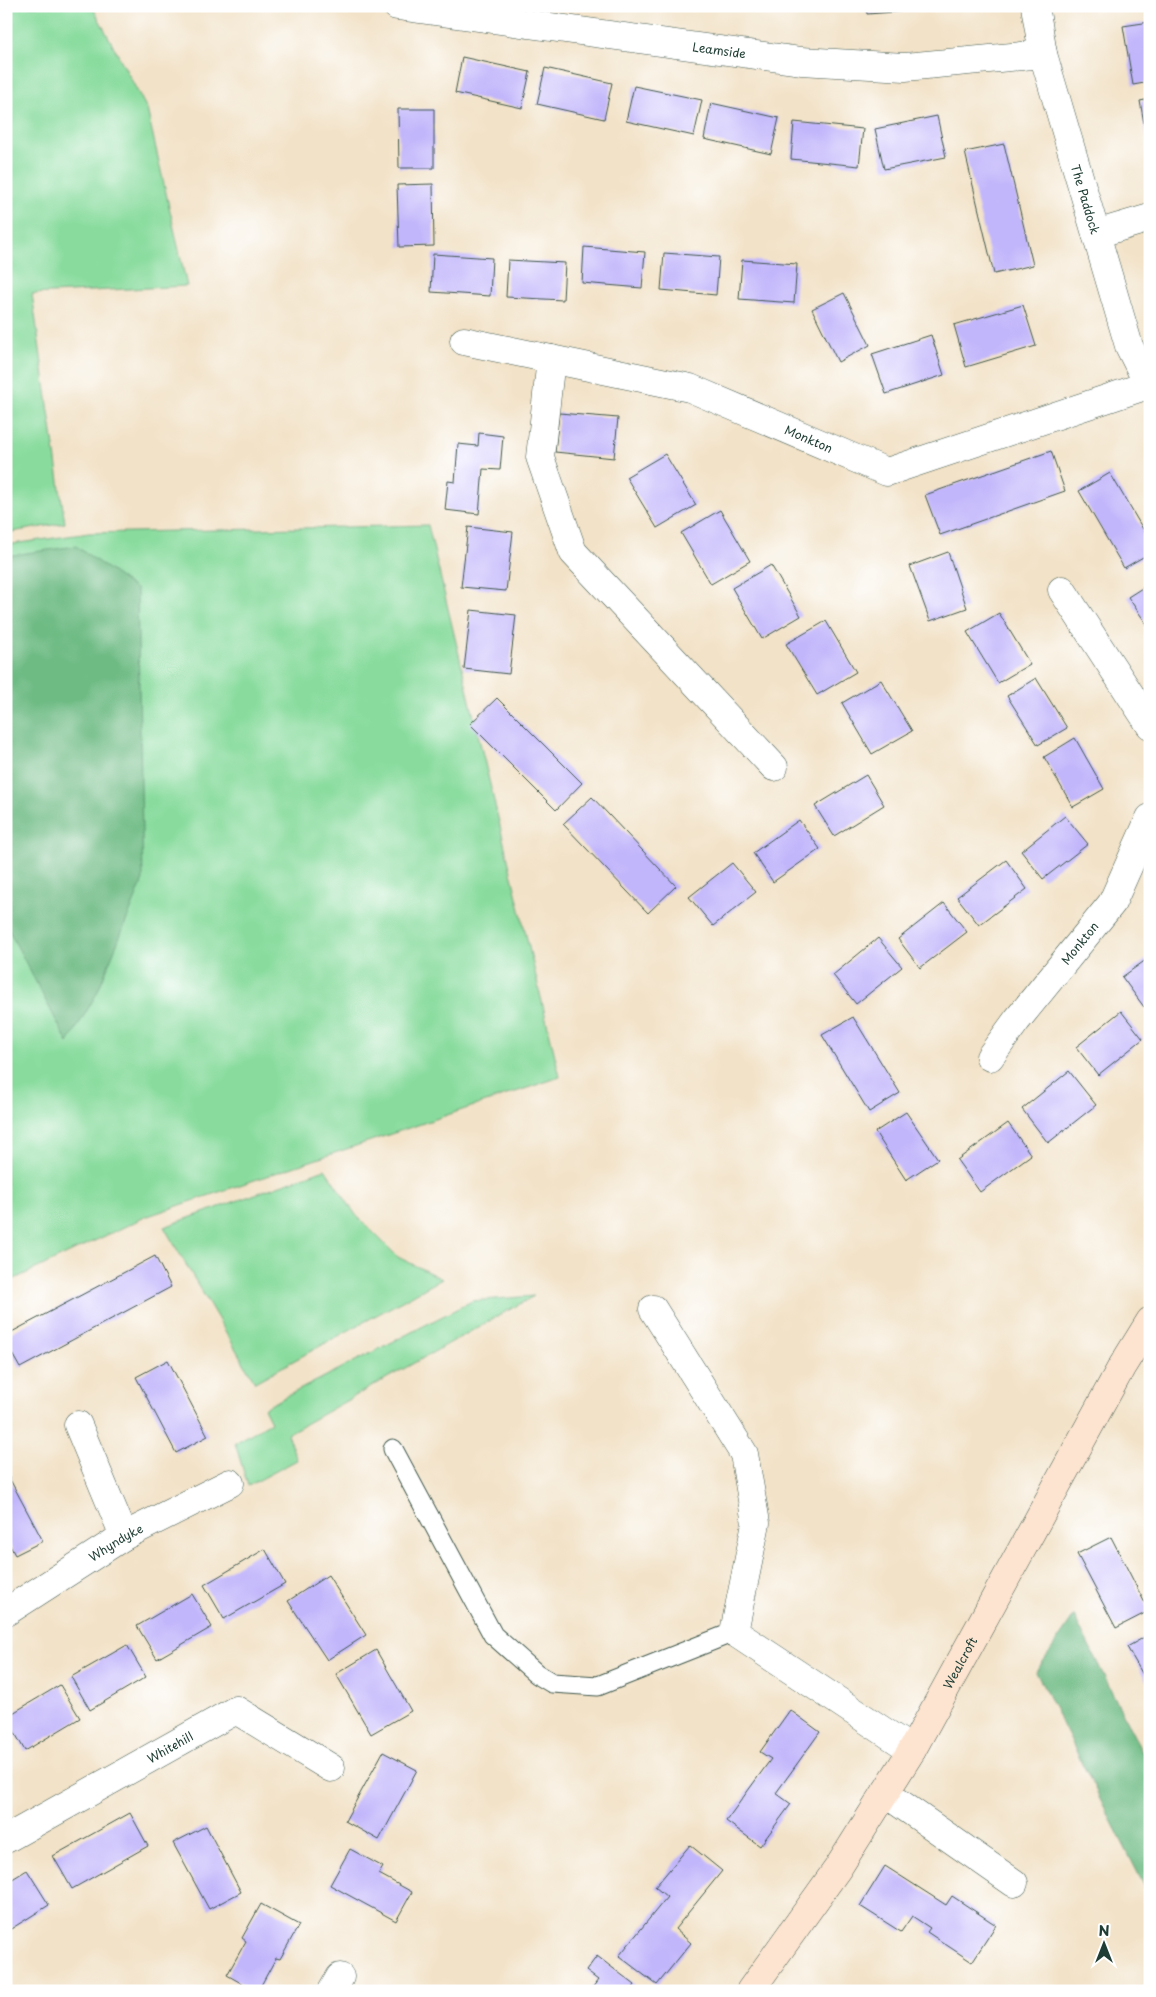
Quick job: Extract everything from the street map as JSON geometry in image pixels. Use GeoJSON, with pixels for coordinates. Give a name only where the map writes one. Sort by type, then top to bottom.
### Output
{"type":"FeatureCollection","features":[{"type":"Feature","properties":{"kind":"street","name":"Leamside"},"geometry":{"type":"LineString","coordinates":[[397,6],[801,61],[905,67],[1043,54]]}},
{"type":"Feature","properties":{"kind":"street","name":"The Paddock"},"geometry":{"type":"LineString","coordinates":[[1035,6],[1043,54],[1129,346],[1149,387]]}},
{"type":"Feature","properties":{"kind":"street"},"geometry":{"type":"LineString","coordinates":[[1096,234],[1150,218]]}},
{"type":"Feature","properties":{"kind":"street","name":"Monkton"},"geometry":{"type":"LineString","coordinates":[[464,341],[690,388],[887,472],[1149,387]]}},
{"type":"Feature","properties":{"kind":"street"},"geometry":{"type":"LineString","coordinates":[[552,360],[540,457],[573,552],[774,766]]}},
{"type":"Feature","properties":{"kind":"street"},"geometry":{"type":"LineString","coordinates":[[1062,590],[1150,725]]}},
{"type":"Feature","properties":{"kind":"street","name":"Monkton"},"geometry":{"type":"LineString","coordinates":[[990,1057],[1017,1020],[1112,903],[1150,818]]}},
{"type":"Feature","properties":{"kind":"street"},"geometry":{"type":"LineString","coordinates":[[653,1309],[744,1454],[756,1523],[734,1632],[912,1750]]}},
{"type":"Feature","properties":{"kind":"street","name":"Wealcroft"},"geometry":{"type":"LineString","coordinates":[[750,1991],[838,1868],[912,1750],[1121,1368],[1150,1321]]}},
{"type":"Feature","properties":{"kind":"street"},"geometry":{"type":"LineString","coordinates":[[78,1425],[124,1536]]}},
{"type":"Feature","properties":{"kind":"street","name":"Whyndyke"},"geometry":{"type":"LineString","coordinates":[[6,1612],[124,1536],[230,1483]]}},
{"type":"Feature","properties":{"kind":"street","name":"Whitehill"},"geometry":{"type":"LineString","coordinates":[[6,1839],[236,1710],[331,1768]]}},
{"type":"Feature","properties":{"kind":"street"},"geometry":{"type":"LineString","coordinates":[[885,1793],[1014,1883]]}},
{"type":"Feature","properties":{"kind":"lane"},"geometry":{"type":"LineString","coordinates":[[393,1448],[493,1635],[537,1674],[552,1683],[598,1686],[734,1632]]}},
{"type":"Feature","properties":{"kind":"green space"},"geometry":{"type":"Polygon","coordinates":[[[6,6],[92,6],[147,109],[187,286],[32,294],[65,523],[6,533],[6,6]]]}},
{"type":"Feature","properties":{"kind":"green space"},"geometry":{"type":"Polygon","coordinates":[[[428,525],[560,1077],[145,1217],[6,1283],[6,545],[89,533],[428,525]]]}},
{"type":"Feature","properties":{"kind":"green space"},"geometry":{"type":"Polygon","coordinates":[[[76,546],[137,590],[143,880],[97,993],[68,1043],[6,925],[6,556],[76,546]]]}},
{"type":"Feature","properties":{"kind":"green space"},"geometry":{"type":"Polygon","coordinates":[[[325,1169],[356,1215],[398,1257],[442,1279],[255,1382],[164,1227],[325,1169]]]}},
{"type":"Feature","properties":{"kind":"green space"},"geometry":{"type":"Polygon","coordinates":[[[534,1296],[287,1434],[297,1460],[248,1486],[235,1443],[271,1422],[264,1408],[472,1301],[534,1296]]]}},
{"type":"Feature","properties":{"kind":"green space"},"geometry":{"type":"Polygon","coordinates":[[[1074,1616],[1150,1768],[1150,1897],[1036,1672],[1074,1616]]]}},
{"type":"Feature","properties":{"kind":"building"},"geometry":{"type":"Polygon","coordinates":[[[866,6],[935,6],[936,9],[867,14],[866,6]]]}},
{"type":"Feature","properties":{"kind":"building"},"geometry":{"type":"Polygon","coordinates":[[[1150,22],[1150,82],[1133,85],[1123,26],[1150,22]]]}},
{"type":"Feature","properties":{"kind":"building"},"geometry":{"type":"Polygon","coordinates":[[[462,57],[530,72],[522,108],[455,93],[462,57]]]}},
{"type":"Feature","properties":{"kind":"building"},"geometry":{"type":"Polygon","coordinates":[[[545,68],[612,83],[604,119],[537,104],[545,68]]]}},
{"type":"Feature","properties":{"kind":"building"},"geometry":{"type":"Polygon","coordinates":[[[634,86],[702,100],[694,136],[626,121],[634,86]]]}},
{"type":"Feature","properties":{"kind":"building"},"geometry":{"type":"Polygon","coordinates":[[[1150,99],[1150,151],[1149,151],[1140,101],[1150,99]]]}},
{"type":"Feature","properties":{"kind":"building"},"geometry":{"type":"Polygon","coordinates":[[[711,103],[779,118],[771,154],[704,139],[711,103]]]}},
{"type":"Feature","properties":{"kind":"building"},"geometry":{"type":"Polygon","coordinates":[[[398,109],[434,109],[434,168],[399,168],[398,109]]]}},
{"type":"Feature","properties":{"kind":"building"},"geometry":{"type":"Polygon","coordinates":[[[937,116],[946,157],[884,169],[875,129],[937,116]]]}},
{"type":"Feature","properties":{"kind":"building"},"geometry":{"type":"Polygon","coordinates":[[[794,122],[863,129],[859,166],[791,159],[794,122]]]}},
{"type":"Feature","properties":{"kind":"building"},"geometry":{"type":"Polygon","coordinates":[[[1004,144],[1033,265],[994,274],[965,152],[1004,144]]]}},
{"type":"Feature","properties":{"kind":"building"},"geometry":{"type":"Polygon","coordinates":[[[433,184],[434,246],[399,247],[397,185],[433,184]]]}},
{"type":"Feature","properties":{"kind":"building"},"geometry":{"type":"Polygon","coordinates":[[[584,247],[645,252],[642,288],[582,283],[584,247]]]}},
{"type":"Feature","properties":{"kind":"building"},"geometry":{"type":"Polygon","coordinates":[[[664,253],[719,257],[716,295],[661,290],[664,253]]]}},
{"type":"Feature","properties":{"kind":"building"},"geometry":{"type":"Polygon","coordinates":[[[433,254],[492,258],[490,296],[431,292],[433,254]]]}},
{"type":"Feature","properties":{"kind":"building"},"geometry":{"type":"Polygon","coordinates":[[[508,260],[565,263],[563,300],[506,297],[508,260]]]}},
{"type":"Feature","properties":{"kind":"building"},"geometry":{"type":"Polygon","coordinates":[[[742,260],[797,264],[794,303],[739,299],[742,260]]]}},
{"type":"Feature","properties":{"kind":"building"},"geometry":{"type":"Polygon","coordinates":[[[844,293],[870,345],[838,362],[812,309],[844,293]]]}},
{"type":"Feature","properties":{"kind":"building"},"geometry":{"type":"Polygon","coordinates":[[[1023,305],[1036,346],[966,367],[954,325],[1023,305]]]}},
{"type":"Feature","properties":{"kind":"building"},"geometry":{"type":"Polygon","coordinates":[[[931,335],[944,375],[886,394],[872,354],[931,335]]]}},
{"type":"Feature","properties":{"kind":"building"},"geometry":{"type":"Polygon","coordinates":[[[559,413],[618,418],[614,458],[555,452],[559,413]]]}},
{"type":"Feature","properties":{"kind":"building"},"geometry":{"type":"Polygon","coordinates":[[[479,433],[503,436],[500,470],[483,469],[479,514],[445,510],[448,481],[455,482],[458,444],[478,446],[479,433]]]}},
{"type":"Feature","properties":{"kind":"building"},"geometry":{"type":"Polygon","coordinates":[[[1051,451],[1065,491],[940,535],[925,495],[1051,451]]]}},
{"type":"Feature","properties":{"kind":"building"},"geometry":{"type":"Polygon","coordinates":[[[665,454],[696,505],[657,528],[626,477],[665,454]]]}},
{"type":"Feature","properties":{"kind":"building"},"geometry":{"type":"Polygon","coordinates":[[[1110,473],[1150,541],[1150,553],[1124,568],[1079,491],[1110,473]]]}},
{"type":"Feature","properties":{"kind":"building"},"geometry":{"type":"Polygon","coordinates":[[[720,510],[750,561],[711,584],[681,533],[720,510]]]}},
{"type":"Feature","properties":{"kind":"building"},"geometry":{"type":"Polygon","coordinates":[[[468,527],[513,532],[506,591],[461,587],[468,527]]]}},
{"type":"Feature","properties":{"kind":"building"},"geometry":{"type":"Polygon","coordinates":[[[948,552],[967,608],[930,621],[910,566],[948,552]]]}},
{"type":"Feature","properties":{"kind":"building"},"geometry":{"type":"Polygon","coordinates":[[[771,565],[801,616],[762,639],[732,588],[771,565]]]}},
{"type":"Feature","properties":{"kind":"building"},"geometry":{"type":"Polygon","coordinates":[[[1150,583],[1150,629],[1128,597],[1150,583]]]}},
{"type":"Feature","properties":{"kind":"building"},"geometry":{"type":"Polygon","coordinates":[[[471,610],[516,615],[509,674],[464,669],[471,610]]]}},
{"type":"Feature","properties":{"kind":"building"},"geometry":{"type":"Polygon","coordinates":[[[999,613],[1030,664],[998,683],[967,632],[999,613]]]}},
{"type":"Feature","properties":{"kind":"building"},"geometry":{"type":"Polygon","coordinates":[[[826,621],[856,672],[817,695],[786,644],[826,621]]]}},
{"type":"Feature","properties":{"kind":"building"},"geometry":{"type":"Polygon","coordinates":[[[1036,678],[1067,728],[1038,745],[1007,696],[1036,678]]]}},
{"type":"Feature","properties":{"kind":"building"},"geometry":{"type":"Polygon","coordinates":[[[881,680],[912,731],[872,754],[842,703],[881,680]]]}},
{"type":"Feature","properties":{"kind":"building"},"geometry":{"type":"Polygon","coordinates":[[[497,698],[582,783],[556,810],[470,724],[497,698]]]}},
{"type":"Feature","properties":{"kind":"building"},"geometry":{"type":"Polygon","coordinates":[[[1075,738],[1104,789],[1073,807],[1044,757],[1075,738]]]}},
{"type":"Feature","properties":{"kind":"building"},"geometry":{"type":"Polygon","coordinates":[[[866,775],[884,805],[834,836],[815,806],[866,775]]]}},
{"type":"Feature","properties":{"kind":"building"},"geometry":{"type":"Polygon","coordinates":[[[592,797],[676,886],[648,913],[563,824],[592,797]]]}},
{"type":"Feature","properties":{"kind":"building"},"geometry":{"type":"Polygon","coordinates":[[[1065,816],[1088,844],[1043,879],[1021,851],[1065,816]]]}},
{"type":"Feature","properties":{"kind":"building"},"geometry":{"type":"Polygon","coordinates":[[[799,820],[820,849],[773,882],[753,853],[799,820]]]}},
{"type":"Feature","properties":{"kind":"building"},"geometry":{"type":"Polygon","coordinates":[[[1006,860],[1027,889],[979,925],[957,897],[1006,860]]]}},
{"type":"Feature","properties":{"kind":"building"},"geometry":{"type":"Polygon","coordinates":[[[732,863],[756,892],[713,926],[689,897],[732,863]]]}},
{"type":"Feature","properties":{"kind":"building"},"geometry":{"type":"Polygon","coordinates":[[[944,903],[967,932],[920,968],[898,939],[944,903]]]}},
{"type":"Feature","properties":{"kind":"building"},"geometry":{"type":"Polygon","coordinates":[[[878,938],[902,967],[856,1004],[833,975],[878,938]]]}},
{"type":"Feature","properties":{"kind":"building"},"geometry":{"type":"Polygon","coordinates":[[[1150,957],[1150,1003],[1144,1007],[1122,977],[1150,957]]]}},
{"type":"Feature","properties":{"kind":"building"},"geometry":{"type":"Polygon","coordinates":[[[1121,1011],[1143,1039],[1098,1075],[1076,1047],[1121,1011]]]}},
{"type":"Feature","properties":{"kind":"building"},"geometry":{"type":"Polygon","coordinates":[[[853,1017],[900,1093],[869,1112],[822,1035],[853,1017]]]}},
{"type":"Feature","properties":{"kind":"building"},"geometry":{"type":"Polygon","coordinates":[[[1069,1071],[1096,1105],[1048,1143],[1022,1109],[1069,1071]]]}},
{"type":"Feature","properties":{"kind":"building"},"geometry":{"type":"Polygon","coordinates":[[[906,1112],[938,1159],[906,1180],[875,1132],[906,1112]]]}},
{"type":"Feature","properties":{"kind":"building"},"geometry":{"type":"Polygon","coordinates":[[[1008,1123],[1031,1155],[980,1192],[957,1160],[1008,1123]]]}},
{"type":"Feature","properties":{"kind":"building"},"geometry":{"type":"Polygon","coordinates":[[[155,1256],[171,1287],[20,1368],[6,1343],[6,1335],[155,1256]]]}},
{"type":"Feature","properties":{"kind":"building"},"geometry":{"type":"Polygon","coordinates":[[[168,1360],[208,1436],[176,1453],[136,1377],[168,1360]]]}},
{"type":"Feature","properties":{"kind":"building"},"geometry":{"type":"Polygon","coordinates":[[[6,1472],[43,1541],[15,1555],[6,1538],[6,1472]]]}},
{"type":"Feature","properties":{"kind":"building"},"geometry":{"type":"Polygon","coordinates":[[[1111,1537],[1149,1611],[1116,1628],[1077,1554],[1111,1537]]]}},
{"type":"Feature","properties":{"kind":"building"},"geometry":{"type":"Polygon","coordinates":[[[265,1549],[285,1584],[224,1619],[204,1585],[265,1549]]]}},
{"type":"Feature","properties":{"kind":"building"},"geometry":{"type":"Polygon","coordinates":[[[328,1575],[366,1635],[327,1660],[288,1601],[328,1575]]]}},
{"type":"Feature","properties":{"kind":"building"},"geometry":{"type":"Polygon","coordinates":[[[192,1594],[212,1627],[157,1659],[137,1626],[192,1594]]]}},
{"type":"Feature","properties":{"kind":"building"},"geometry":{"type":"Polygon","coordinates":[[[1150,1634],[1150,1687],[1127,1647],[1150,1634]]]}},
{"type":"Feature","properties":{"kind":"building"},"geometry":{"type":"Polygon","coordinates":[[[127,1645],[146,1677],[90,1710],[71,1677],[127,1645]]]}},
{"type":"Feature","properties":{"kind":"building"},"geometry":{"type":"Polygon","coordinates":[[[376,1650],[411,1711],[371,1734],[336,1674],[376,1650]]]}},
{"type":"Feature","properties":{"kind":"building"},"geometry":{"type":"Polygon","coordinates":[[[60,1685],[80,1718],[25,1751],[6,1717],[60,1685]]]}},
{"type":"Feature","properties":{"kind":"building"},"geometry":{"type":"Polygon","coordinates":[[[790,1710],[820,1732],[776,1793],[791,1804],[760,1846],[726,1821],[771,1759],[760,1752],[790,1710]]]}},
{"type":"Feature","properties":{"kind":"building"},"geometry":{"type":"Polygon","coordinates":[[[383,1752],[417,1770],[379,1840],[345,1821],[383,1752]]]}},
{"type":"Feature","properties":{"kind":"building"},"geometry":{"type":"Polygon","coordinates":[[[130,1813],[148,1846],[72,1889],[53,1856],[130,1813]]]}},
{"type":"Feature","properties":{"kind":"building"},"geometry":{"type":"Polygon","coordinates":[[[206,1826],[241,1892],[209,1909],[173,1843],[206,1826]]]}},
{"type":"Feature","properties":{"kind":"building"},"geometry":{"type":"Polygon","coordinates":[[[690,1845],[722,1871],[675,1929],[691,1943],[657,1985],[619,1956],[667,1897],[655,1887],[690,1845]]]}},
{"type":"Feature","properties":{"kind":"building"},"geometry":{"type":"Polygon","coordinates":[[[350,1849],[383,1867],[379,1874],[412,1892],[396,1921],[330,1885],[350,1849]]]}},
{"type":"Feature","properties":{"kind":"building"},"geometry":{"type":"Polygon","coordinates":[[[885,1866],[946,1905],[952,1896],[996,1925],[972,1962],[927,1932],[930,1928],[912,1916],[901,1932],[860,1906],[885,1866]]]}},
{"type":"Feature","properties":{"kind":"building"},"geometry":{"type":"Polygon","coordinates":[[[27,1870],[49,1905],[6,1932],[6,1883],[27,1870]]]}},
{"type":"Feature","properties":{"kind":"building"},"geometry":{"type":"Polygon","coordinates":[[[261,1904],[299,1925],[280,1959],[276,1958],[258,1991],[255,1991],[227,1975],[246,1941],[242,1938],[261,1904]]]}},
{"type":"Feature","properties":{"kind":"building"},"geometry":{"type":"Polygon","coordinates":[[[597,1956],[635,1985],[631,1991],[590,1991],[598,1980],[586,1971],[597,1956]]]}}]}
